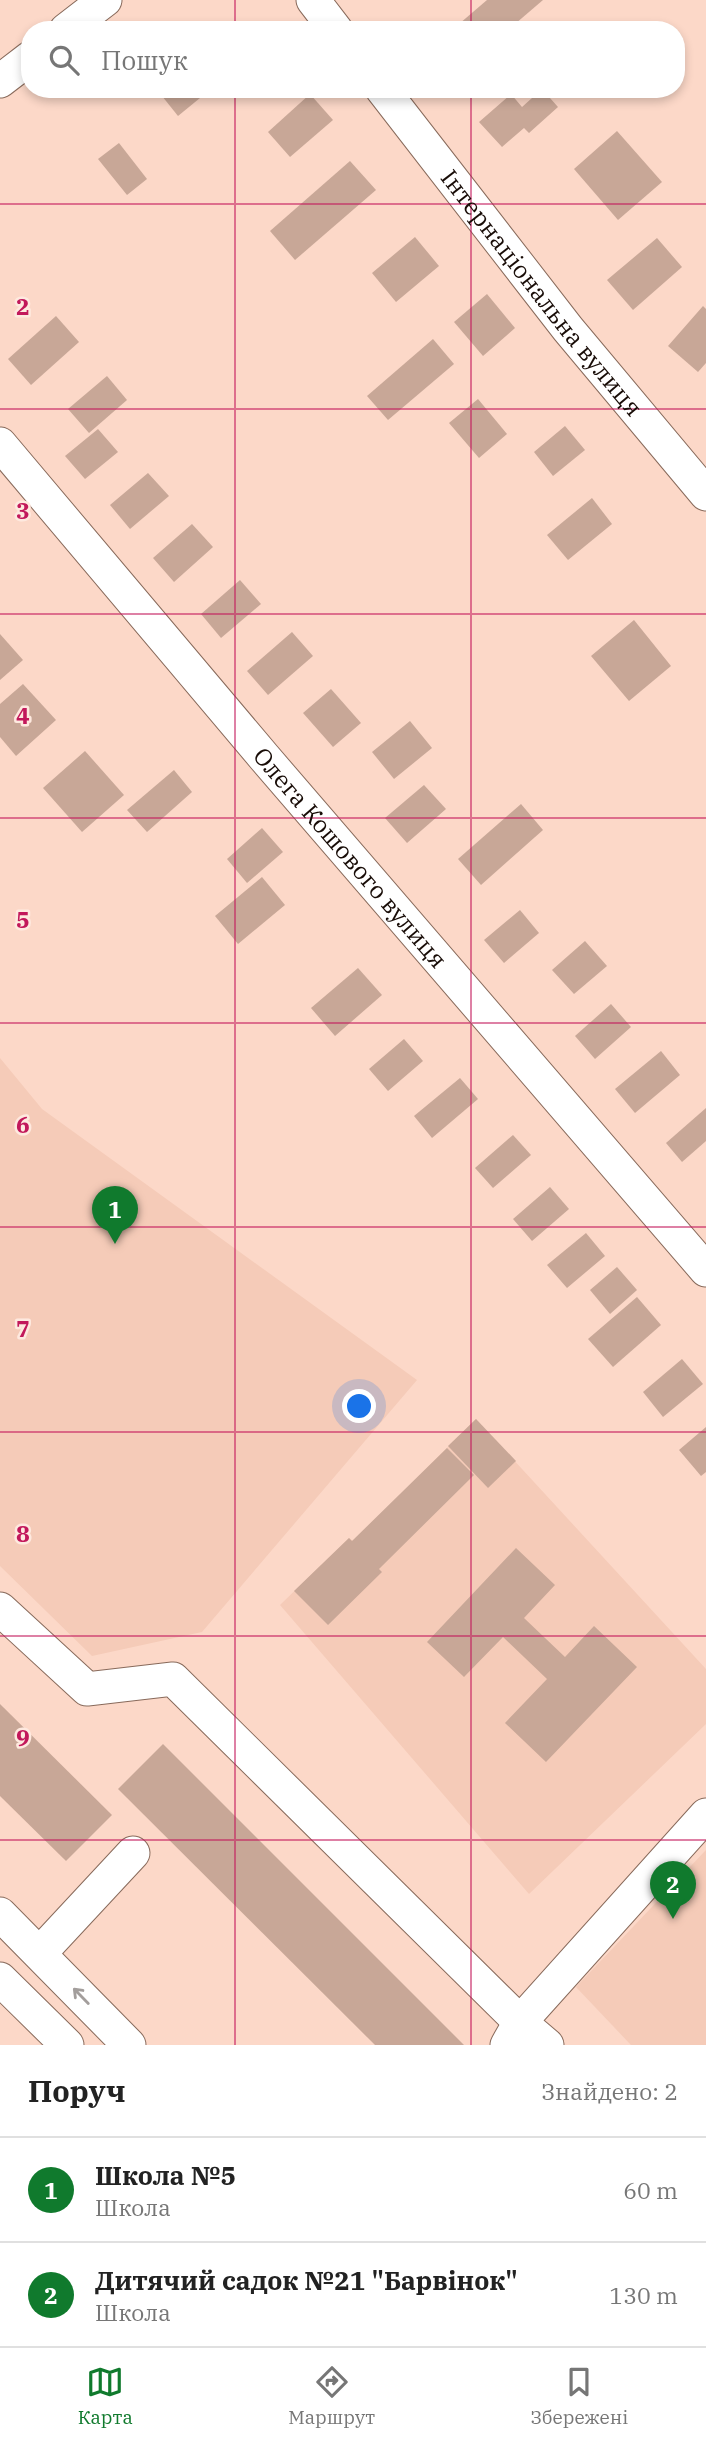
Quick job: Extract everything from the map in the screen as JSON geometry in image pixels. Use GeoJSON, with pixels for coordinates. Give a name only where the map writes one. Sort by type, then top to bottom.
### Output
{"type":"FeatureCollection","features":[{"type":"Feature","properties":{"kind":"street"},"geometry":{"type":"LineString","coordinates":[[78,21],[105,0]]}},
{"type":"Feature","properties":{"kind":"street"},"geometry":{"type":"LineString","coordinates":[[313,0],[329,21]]}},
{"type":"Feature","properties":{"kind":"street"},"geometry":{"type":"LineString","coordinates":[[0,81],[21,65]]}},
{"type":"Feature","properties":{"kind":"street","name":"Інтернаціональна вулиця"},"geometry":{"type":"LineString","coordinates":[[389,98],[568,329],[706,494]]}},
{"type":"Feature","properties":{"kind":"street","name":"Олега Кошового вулиця"},"geometry":{"type":"LineString","coordinates":[[0,444],[264,757],[706,1270]]}},
{"type":"Feature","properties":{"kind":"street"},"geometry":{"type":"LineString","coordinates":[[0,1609],[86,1689],[173,1679],[514,2034],[547,2045]]}},
{"type":"Feature","properties":{"kind":"street"},"geometry":{"type":"LineString","coordinates":[[514,2034],[706,1815]]}},
{"type":"Feature","properties":{"kind":"street"},"geometry":{"type":"LineString","coordinates":[[40,1953],[134,1853]]}},
{"type":"Feature","properties":{"kind":"street"},"geometry":{"type":"LineString","coordinates":[[0,1914],[129,2045]]}},
{"type":"Feature","properties":{"kind":"street"},"geometry":{"type":"LineString","coordinates":[[0,1979],[67,2045]]}},
{"type":"Feature","properties":{"kind":"shaded area"},"geometry":{"type":"Polygon","coordinates":[[[0,1058],[42,1109],[417,1380],[202,1632],[92,1656],[0,1566],[0,1058]]]}},
{"type":"Feature","properties":{"kind":"shaded area"},"geometry":{"type":"Polygon","coordinates":[[[476,1419],[706,1669],[706,1724],[529,1894],[280,1605],[349,1538],[353,1541],[476,1419]]]}},
{"type":"Feature","properties":{"kind":"shaded area"},"geometry":{"type":"Polygon","coordinates":[[[706,1850],[706,2045],[631,2045],[576,1987],[706,1850]]]}},
{"type":"Feature","properties":{"kind":"building"},"geometry":{"type":"Polygon","coordinates":[[[487,0],[543,0],[518,21],[462,21],[487,0]]]}},
{"type":"Feature","properties":{"kind":"building"},"geometry":{"type":"Polygon","coordinates":[[[164,98],[200,98],[178,116],[164,98]]]}},
{"type":"Feature","properties":{"kind":"building"},"geometry":{"type":"Polygon","coordinates":[[[306,98],[314,98],[333,120],[290,157],[268,132],[306,98]]]}},
{"type":"Feature","properties":{"kind":"building"},"geometry":{"type":"Polygon","coordinates":[[[506,98],[514,98],[522,107],[532,98],[550,98],[558,107],[529,133],[524,128],[502,147],[479,122],[506,98]]]}},
{"type":"Feature","properties":{"kind":"building"},"geometry":{"type":"Polygon","coordinates":[[[617,131],[662,182],[618,220],[574,169],[617,131]]]}},
{"type":"Feature","properties":{"kind":"building"},"geometry":{"type":"Polygon","coordinates":[[[119,143],[147,179],[127,195],[98,159],[119,143]]]}},
{"type":"Feature","properties":{"kind":"building"},"geometry":{"type":"Polygon","coordinates":[[[350,161],[376,190],[295,260],[270,231],[350,161]]]}},
{"type":"Feature","properties":{"kind":"building"},"geometry":{"type":"Polygon","coordinates":[[[415,237],[439,266],[396,302],[372,273],[415,237]]]}},
{"type":"Feature","properties":{"kind":"building"},"geometry":{"type":"Polygon","coordinates":[[[657,238],[682,267],[633,310],[607,280],[657,238]]]}},
{"type":"Feature","properties":{"kind":"building"},"geometry":{"type":"Polygon","coordinates":[[[487,294],[515,328],[483,356],[454,322],[487,294]]]}},
{"type":"Feature","properties":{"kind":"building"},"geometry":{"type":"Polygon","coordinates":[[[703,306],[706,309],[706,363],[698,372],[668,346],[703,306]]]}},
{"type":"Feature","properties":{"kind":"building"},"geometry":{"type":"Polygon","coordinates":[[[56,316],[79,342],[31,385],[8,359],[56,316]]]}},
{"type":"Feature","properties":{"kind":"building"},"geometry":{"type":"Polygon","coordinates":[[[433,339],[454,364],[388,420],[367,396],[433,339]]]}},
{"type":"Feature","properties":{"kind":"building"},"geometry":{"type":"Polygon","coordinates":[[[107,376],[127,400],[89,433],[68,409],[107,376]]]}},
{"type":"Feature","properties":{"kind":"building"},"geometry":{"type":"Polygon","coordinates":[[[478,399],[507,434],[479,458],[449,423],[478,399]]]}},
{"type":"Feature","properties":{"kind":"building"},"geometry":{"type":"Polygon","coordinates":[[[565,426],[585,450],[553,476],[534,452],[565,426]]]}},
{"type":"Feature","properties":{"kind":"building"},"geometry":{"type":"Polygon","coordinates":[[[98,429],[118,452],[85,479],[65,456],[98,429]]]}},
{"type":"Feature","properties":{"kind":"building"},"geometry":{"type":"Polygon","coordinates":[[[148,473],[169,496],[130,529],[110,505],[148,473]]]}},
{"type":"Feature","properties":{"kind":"building"},"geometry":{"type":"Polygon","coordinates":[[[592,498],[612,524],[568,560],[547,535],[592,498]]]}},
{"type":"Feature","properties":{"kind":"building"},"geometry":{"type":"Polygon","coordinates":[[[192,524],[213,547],[174,582],[153,558],[192,524]]]}},
{"type":"Feature","properties":{"kind":"building"},"geometry":{"type":"Polygon","coordinates":[[[240,580],[261,604],[221,638],[201,614],[240,580]]]}},
{"type":"Feature","properties":{"kind":"building"},"geometry":{"type":"Polygon","coordinates":[[[634,620],[671,666],[629,701],[591,656],[634,620]]]}},
{"type":"Feature","properties":{"kind":"building"},"geometry":{"type":"Polygon","coordinates":[[[292,632],[313,656],[268,695],[247,671],[292,632]]]}},
{"type":"Feature","properties":{"kind":"building"},"geometry":{"type":"Polygon","coordinates":[[[0,634],[23,660],[0,680],[0,634]]]}},
{"type":"Feature","properties":{"kind":"building"},"geometry":{"type":"Polygon","coordinates":[[[23,684],[56,720],[16,756],[0,737],[0,704],[23,684]]]}},
{"type":"Feature","properties":{"kind":"building"},"geometry":{"type":"Polygon","coordinates":[[[331,689],[361,723],[333,747],[303,713],[331,689]]]}},
{"type":"Feature","properties":{"kind":"building"},"geometry":{"type":"Polygon","coordinates":[[[410,721],[432,748],[394,779],[372,752],[410,721]]]}},
{"type":"Feature","properties":{"kind":"building"},"geometry":{"type":"Polygon","coordinates":[[[85,751],[124,795],[82,832],[43,788],[85,751]]]}},
{"type":"Feature","properties":{"kind":"building"},"geometry":{"type":"Polygon","coordinates":[[[174,770],[192,792],[147,832],[127,810],[174,770]]]}},
{"type":"Feature","properties":{"kind":"building"},"geometry":{"type":"Polygon","coordinates":[[[424,785],[446,809],[407,843],[385,818],[424,785]]]}},
{"type":"Feature","properties":{"kind":"building"},"geometry":{"type":"Polygon","coordinates":[[[521,804],[543,830],[481,885],[458,859],[521,804]]]}},
{"type":"Feature","properties":{"kind":"building"},"geometry":{"type":"Polygon","coordinates":[[[262,828],[283,852],[247,883],[227,859],[262,828]]]}},
{"type":"Feature","properties":{"kind":"building"},"geometry":{"type":"Polygon","coordinates":[[[262,877],[285,905],[238,944],[215,916],[262,877]]]}},
{"type":"Feature","properties":{"kind":"building"},"geometry":{"type":"Polygon","coordinates":[[[520,910],[539,933],[504,963],[484,940],[520,910]]]}},
{"type":"Feature","properties":{"kind":"building"},"geometry":{"type":"Polygon","coordinates":[[[585,941],[607,966],[574,994],[552,970],[585,941]]]}},
{"type":"Feature","properties":{"kind":"building"},"geometry":{"type":"Polygon","coordinates":[[[358,968],[382,995],[335,1036],[311,1008],[358,968]]]}},
{"type":"Feature","properties":{"kind":"building"},"geometry":{"type":"Polygon","coordinates":[[[611,1004],[631,1027],[595,1059],[575,1036],[611,1004]]]}},
{"type":"Feature","properties":{"kind":"building"},"geometry":{"type":"Polygon","coordinates":[[[404,1039],[423,1061],[388,1091],[369,1069],[404,1039]]]}},
{"type":"Feature","properties":{"kind":"building"},"geometry":{"type":"Polygon","coordinates":[[[661,1051],[680,1075],[635,1113],[615,1089],[661,1051]]]}},
{"type":"Feature","properties":{"kind":"building"},"geometry":{"type":"Polygon","coordinates":[[[460,1078],[478,1099],[432,1138],[414,1116],[460,1078]]]}},
{"type":"Feature","properties":{"kind":"building"},"geometry":{"type":"Polygon","coordinates":[[[706,1108],[706,1141],[682,1162],[666,1143],[706,1108]]]}},
{"type":"Feature","properties":{"kind":"building"},"geometry":{"type":"Polygon","coordinates":[[[513,1135],[531,1155],[493,1188],[475,1168],[513,1135]]]}},
{"type":"Feature","properties":{"kind":"building"},"geometry":{"type":"Polygon","coordinates":[[[550,1187],[569,1209],[532,1241],[513,1219],[550,1187]]]}},
{"type":"Feature","properties":{"kind":"building"},"geometry":{"type":"Polygon","coordinates":[[[586,1233],[605,1256],[567,1288],[547,1265],[586,1233]]]}},
{"type":"Feature","properties":{"kind":"building"},"geometry":{"type":"Polygon","coordinates":[[[617,1267],[637,1290],[610,1314],[590,1290],[617,1267]]]}},
{"type":"Feature","properties":{"kind":"building"},"geometry":{"type":"Polygon","coordinates":[[[637,1297],[661,1325],[613,1367],[588,1339],[637,1297]]]}},
{"type":"Feature","properties":{"kind":"building"},"geometry":{"type":"Polygon","coordinates":[[[682,1359],[703,1384],[663,1417],[643,1392],[682,1359]]]}},
{"type":"Feature","properties":{"kind":"building"},"geometry":{"type":"Polygon","coordinates":[[[476,1419],[516,1461],[488,1488],[448,1446],[476,1419]]]}},
{"type":"Feature","properties":{"kind":"building"},"geometry":{"type":"Polygon","coordinates":[[[706,1427],[706,1472],[701,1476],[679,1450],[706,1427]]]}},
{"type":"Feature","properties":{"kind":"building"},"geometry":{"type":"Polygon","coordinates":[[[447,1448],[474,1475],[379,1569],[382,1572],[328,1625],[294,1591],[349,1538],[352,1541],[447,1448]]]}},
{"type":"Feature","properties":{"kind":"building"},"geometry":{"type":"Polygon","coordinates":[[[516,1548],[555,1585],[524,1618],[565,1657],[594,1626],[637,1667],[546,1762],[505,1723],[547,1679],[503,1637],[464,1677],[427,1642],[516,1548]]]}},
{"type":"Feature","properties":{"kind":"building"},"geometry":{"type":"Polygon","coordinates":[[[0,1704],[112,1815],[66,1861],[0,1796],[0,1704]]]}},
{"type":"Feature","properties":{"kind":"building"},"geometry":{"type":"Polygon","coordinates":[[[163,1744],[464,2045],[375,2045],[118,1789],[163,1744]]]}},
{"type":"Feature","properties":{"kind":"place","name":"Школа №5"},"geometry":{"type":"Point","coordinates":[115,1244]}},
{"type":"Feature","properties":{"kind":"place","name":"Дитячий садок №21 \"Барвінок\""},"geometry":{"type":"Point","coordinates":[673,1919]}}]}
